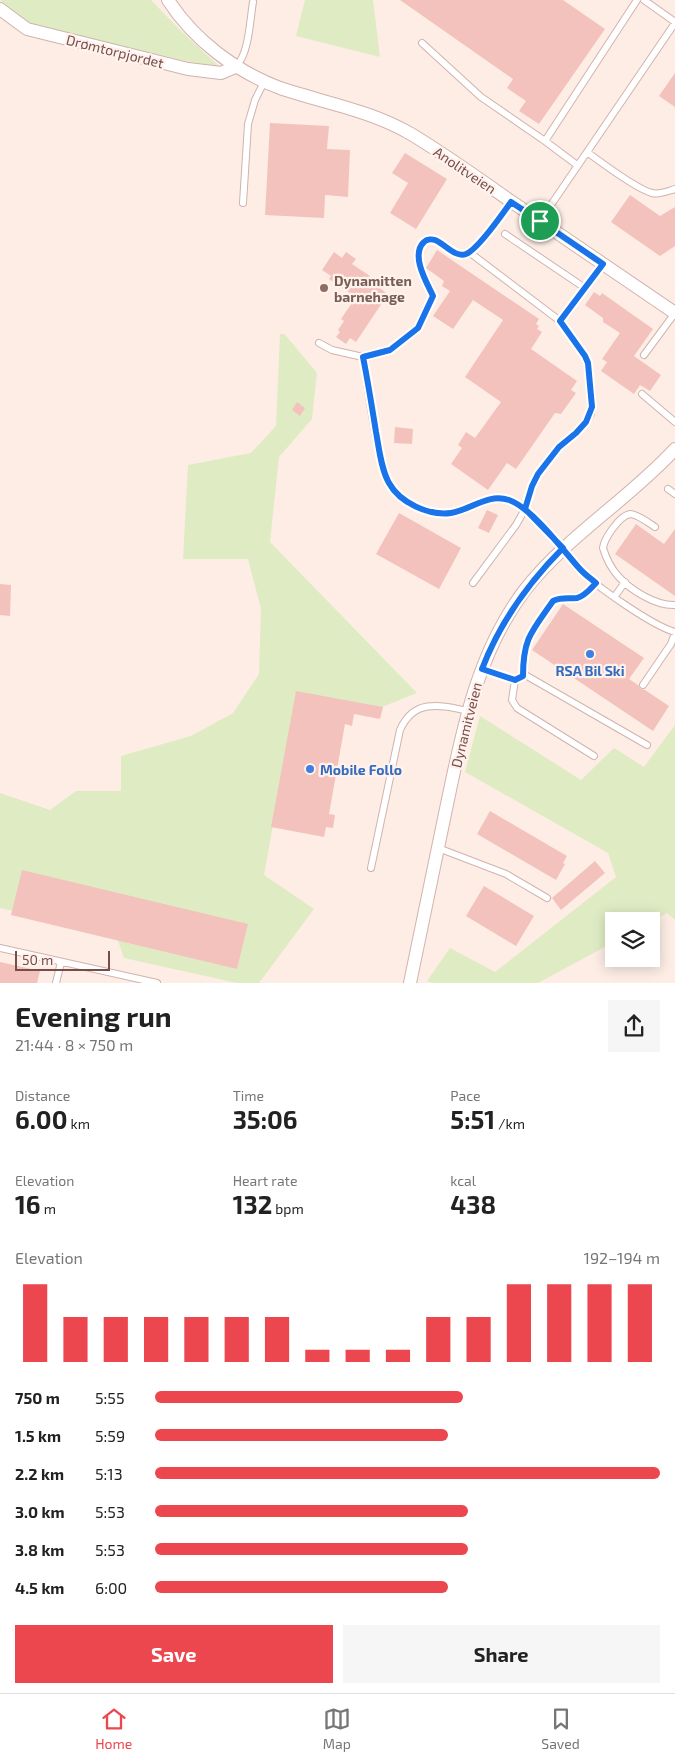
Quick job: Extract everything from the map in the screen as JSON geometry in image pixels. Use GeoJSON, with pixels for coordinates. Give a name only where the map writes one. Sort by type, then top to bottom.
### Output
{"type":"FeatureCollection","features":[{"type":"Feature","properties":{"kind":"street","name":"Anolitveien"},"geometry":{"type":"LineString","coordinates":[[168,0],[200,38],[236,66],[264,82],[340,105],[392,124],[426,143],[675,313]]}},
{"type":"Feature","properties":{"kind":"street","name":"Drømtorpjordet"},"geometry":{"type":"LineString","coordinates":[[0,9],[27,29],[188,69],[221,73],[236,66]]}},
{"type":"Feature","properties":{"kind":"street","name":"Dynamitveien"},"geometry":{"type":"LineString","coordinates":[[410,983],[468,710],[495,638],[513,608],[537,575],[563,548],[648,475],[675,449]]}},
{"type":"Feature","properties":{"kind":"lane"},"geometry":{"type":"LineString","coordinates":[[545,141],[637,0]]}},
{"type":"Feature","properties":{"kind":"lane"},"geometry":{"type":"LineString","coordinates":[[540,221],[675,22],[644,0]]}},
{"type":"Feature","properties":{"kind":"lane"},"geometry":{"type":"LineString","coordinates":[[236,66],[241,62],[246,48],[253,2]]}},
{"type":"Feature","properties":{"kind":"lane"},"geometry":{"type":"LineString","coordinates":[[422,43],[481,97],[577,165]]}},
{"type":"Feature","properties":{"kind":"lane"},"geometry":{"type":"LineString","coordinates":[[243,203],[248,124],[255,100],[264,82]]}},
{"type":"Feature","properties":{"kind":"lane"},"geometry":{"type":"LineString","coordinates":[[587,152],[653,194],[675,189]]}},
{"type":"Feature","properties":{"kind":"lane"},"geometry":{"type":"LineString","coordinates":[[319,343],[332,350],[363,357],[390,350],[418,328],[433,296],[420,263],[419,254],[424,242],[435,240],[459,255],[469,252],[478,244],[511,202]]}},
{"type":"Feature","properties":{"kind":"lane"},"geometry":{"type":"LineString","coordinates":[[505,234],[585,288]]}},
{"type":"Feature","properties":{"kind":"lane"},"geometry":{"type":"LineString","coordinates":[[469,252],[560,321],[588,363],[592,407],[586,422],[559,447],[538,474],[525,509],[516,525],[473,583]]}},
{"type":"Feature","properties":{"kind":"lane"},"geometry":{"type":"LineString","coordinates":[[560,321],[603,264]]}},
{"type":"Feature","properties":{"kind":"lane"},"geometry":{"type":"LineString","coordinates":[[644,355],[675,313]]}},
{"type":"Feature","properties":{"kind":"lane"},"geometry":{"type":"LineString","coordinates":[[363,357],[380,456],[388,482],[394,490],[413,505],[440,514],[461,511],[491,499],[508,500],[525,509],[563,548],[580,569],[596,583],[656,624],[675,632],[670,644],[643,684]]}},
{"type":"Feature","properties":{"kind":"lane"},"geometry":{"type":"LineString","coordinates":[[642,394],[675,422]]}},
{"type":"Feature","properties":{"kind":"lane"},"geometry":{"type":"LineString","coordinates":[[668,489],[675,494]]}},
{"type":"Feature","properties":{"kind":"lane"},"geometry":{"type":"LineString","coordinates":[[656,527],[633,514],[628,514],[608,534],[602,548],[617,575],[625,582],[652,600],[666,606],[675,605]]}},
{"type":"Feature","properties":{"kind":"lane"},"geometry":{"type":"LineString","coordinates":[[615,596],[625,582]]}},
{"type":"Feature","properties":{"kind":"lane"},"geometry":{"type":"LineString","coordinates":[[523,676],[525,644],[529,635],[553,601],[582,596],[596,583]]}},
{"type":"Feature","properties":{"kind":"lane"},"geometry":{"type":"LineString","coordinates":[[482,669],[515,680],[523,676],[531,678],[647,745]]}},
{"type":"Feature","properties":{"kind":"lane"},"geometry":{"type":"LineString","coordinates":[[515,680],[512,700],[517,708],[594,756]]}},
{"type":"Feature","properties":{"kind":"lane"},"geometry":{"type":"LineString","coordinates":[[371,868],[400,730],[404,722],[414,711],[428,706],[468,710]]}},
{"type":"Feature","properties":{"kind":"lane"},"geometry":{"type":"LineString","coordinates":[[438,848],[506,874],[547,898]]}},
{"type":"Feature","properties":{"kind":"lane"},"geometry":{"type":"LineString","coordinates":[[0,948],[157,983]]}},
{"type":"Feature","properties":{"kind":"lane"},"geometry":{"type":"LineString","coordinates":[[56,983],[61,962]]}},
{"type":"Feature","properties":{"kind":"green space"},"geometry":{"type":"Polygon","coordinates":[[[0,0],[151,0],[222,69],[29,23],[0,0]]]}},
{"type":"Feature","properties":{"kind":"green space"},"geometry":{"type":"Polygon","coordinates":[[[305,0],[373,0],[380,57],[296,36],[305,0]]]}},
{"type":"Feature","properties":{"kind":"green space"},"geometry":{"type":"Polygon","coordinates":[[[280,334],[284,334],[287,337],[317,373],[312,419],[279,457],[270,542],[417,693],[382,707],[297,692],[264,875],[314,909],[259,983],[237,983],[124,958],[116,935],[0,908],[0,793],[50,810],[76,791],[121,791],[121,756],[191,736],[233,713],[259,674],[261,609],[248,559],[183,559],[188,465],[251,453],[276,426],[280,334]]]}},
{"type":"Feature","properties":{"kind":"green space"},"geometry":{"type":"Polygon","coordinates":[[[480,716],[581,780],[614,748],[644,767],[675,725],[675,920],[667,913],[660,917],[660,912],[605,912],[605,947],[538,983],[432,983],[427,981],[450,948],[495,972],[616,877],[608,853],[465,772],[480,716]]]}},
{"type":"Feature","properties":{"kind":"building"},"geometry":{"type":"Polygon","coordinates":[[[400,0],[563,0],[605,29],[539,124],[519,111],[526,101],[507,88],[513,79],[400,0]]]}},
{"type":"Feature","properties":{"kind":"building"},"geometry":{"type":"Polygon","coordinates":[[[675,73],[675,107],[659,96],[675,73]]]}},
{"type":"Feature","properties":{"kind":"building"},"geometry":{"type":"Polygon","coordinates":[[[270,123],[329,126],[327,149],[350,150],[348,197],[325,195],[324,218],[265,215],[270,123]]]}},
{"type":"Feature","properties":{"kind":"building"},"geometry":{"type":"Polygon","coordinates":[[[405,153],[447,179],[416,229],[390,213],[408,183],[392,173],[405,153]]]}},
{"type":"Feature","properties":{"kind":"building"},"geometry":{"type":"Polygon","coordinates":[[[630,195],[660,216],[675,207],[675,246],[660,256],[611,222],[630,195]]]}},
{"type":"Feature","properties":{"kind":"building"},"geometry":{"type":"Polygon","coordinates":[[[437,250],[539,319],[536,324],[539,326],[537,329],[542,332],[531,349],[577,381],[571,390],[576,393],[561,414],[555,413],[516,469],[507,463],[488,490],[451,464],[462,448],[458,445],[466,432],[475,438],[501,402],[465,377],[503,320],[473,300],[453,329],[433,316],[450,291],[442,286],[444,281],[426,268],[437,250]]]}},
{"type":"Feature","properties":{"kind":"building"},"geometry":{"type":"Polygon","coordinates":[[[334,252],[342,258],[346,252],[356,259],[352,264],[370,276],[368,280],[388,294],[356,342],[350,338],[346,344],[336,337],[344,321],[341,319],[356,297],[329,279],[331,276],[322,270],[334,252]]]}},
{"type":"Feature","properties":{"kind":"building"},"geometry":{"type":"Polygon","coordinates":[[[594,292],[600,296],[602,293],[653,329],[634,356],[661,375],[650,391],[640,385],[634,394],[601,371],[607,362],[602,359],[620,333],[603,322],[603,318],[585,305],[594,292]]]}},
{"type":"Feature","properties":{"kind":"building"},"geometry":{"type":"Polygon","coordinates":[[[297,402],[305,408],[300,416],[292,410],[297,402]]]}},
{"type":"Feature","properties":{"kind":"building"},"geometry":{"type":"Polygon","coordinates":[[[395,427],[413,429],[412,444],[394,443],[395,427]]]}},
{"type":"Feature","properties":{"kind":"building"},"geometry":{"type":"Polygon","coordinates":[[[487,510],[498,515],[489,533],[478,528],[487,510]]]}},
{"type":"Feature","properties":{"kind":"building"},"geometry":{"type":"Polygon","coordinates":[[[399,513],[461,548],[439,589],[376,554],[399,513]]]}},
{"type":"Feature","properties":{"kind":"building"},"geometry":{"type":"Polygon","coordinates":[[[636,524],[664,544],[675,529],[675,596],[615,554],[636,524]]]}},
{"type":"Feature","properties":{"kind":"building"},"geometry":{"type":"Polygon","coordinates":[[[0,584],[11,585],[10,616],[0,615],[0,584]]]}},
{"type":"Feature","properties":{"kind":"building"},"geometry":{"type":"Polygon","coordinates":[[[563,604],[644,658],[629,679],[641,689],[669,706],[653,731],[532,650],[563,604]]]}},
{"type":"Feature","properties":{"kind":"building"},"geometry":{"type":"Polygon","coordinates":[[[296,691],[383,707],[380,719],[354,714],[352,726],[345,724],[329,814],[335,815],[333,828],[326,827],[324,837],[271,827],[296,691]]]}},
{"type":"Feature","properties":{"kind":"building"},"geometry":{"type":"Polygon","coordinates":[[[490,811],[567,856],[563,863],[565,864],[556,880],[477,834],[490,811]]]}},
{"type":"Feature","properties":{"kind":"building"},"geometry":{"type":"Polygon","coordinates":[[[595,861],[605,873],[561,910],[552,898],[595,861]]]}},
{"type":"Feature","properties":{"kind":"building"},"geometry":{"type":"Polygon","coordinates":[[[22,870],[248,924],[237,969],[11,915],[22,870]]]}},
{"type":"Feature","properties":{"kind":"building"},"geometry":{"type":"Polygon","coordinates":[[[484,886],[534,916],[516,946],[466,916],[484,886]]]}},
{"type":"Feature","properties":{"kind":"building"},"geometry":{"type":"Polygon","coordinates":[[[0,962],[40,971],[37,983],[0,983],[0,962]]]}},
{"type":"Feature","properties":{"kind":"place","name":"Dynamitten barnehage"},"geometry":{"type":"Point","coordinates":[324,288]}},
{"type":"Feature","properties":{"kind":"place","name":"RSA Bil Ski"},"geometry":{"type":"Point","coordinates":[590,654]}},
{"type":"Feature","properties":{"kind":"place","name":"Mobile Follo"},"geometry":{"type":"Point","coordinates":[310,769]}},
{"type":"Feature","properties":{"kind":"route"},"geometry":{"type":"LineString","coordinates":[[540,221],[511,202],[478,244],[464,255],[459,255],[435,240],[424,242],[419,254],[420,263],[433,296],[418,328],[390,350],[363,357],[380,456],[388,482],[394,490],[413,505],[440,514],[461,511],[491,499],[499,498],[516,503],[525,509],[555,540],[563,548],[580,569],[596,583],[582,596],[553,601],[529,635],[525,644],[523,676],[515,680],[482,669],[495,638],[513,608],[537,575],[563,548],[525,509],[538,474],[559,447],[586,422],[590,414],[592,396],[588,363],[560,321],[603,264],[540,221]]}}]}
